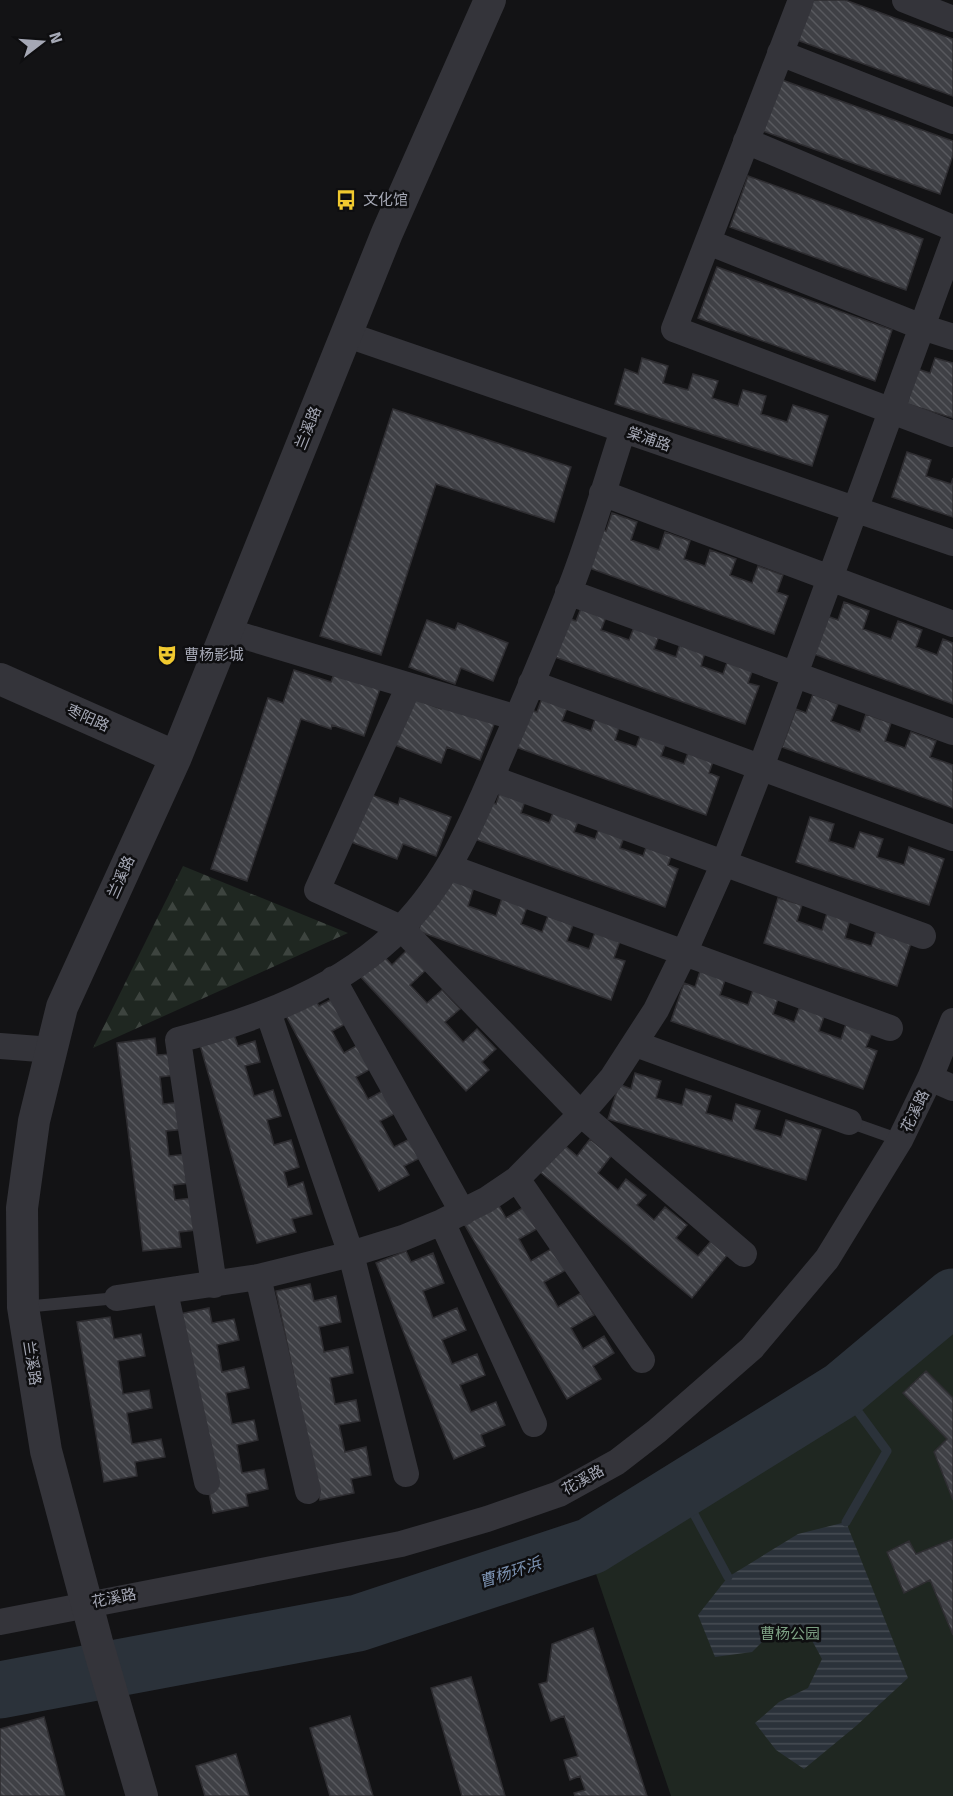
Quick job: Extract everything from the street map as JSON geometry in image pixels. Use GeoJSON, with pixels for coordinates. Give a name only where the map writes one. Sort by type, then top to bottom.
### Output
{"type":"FeatureCollection","features":[{"type":"Feature","properties":{"kind":"street","name":"兰溪路"},"geometry":{"type":"LineString","coordinates":[[142,1796],[97,1642],[46,1451],[23,1307],[22,1208],[34,1121],[62,1007],[176,757],[345,334],[490,0]]}},
{"type":"Feature","properties":{"kind":"street"},"geometry":{"type":"LineString","coordinates":[[801,0],[674,329],[953,434]]}},
{"type":"Feature","properties":{"kind":"street"},"geometry":{"type":"LineString","coordinates":[[905,0],[953,19]]}},
{"type":"Feature","properties":{"kind":"street"},"geometry":{"type":"LineString","coordinates":[[780,53],[953,121]]}},
{"type":"Feature","properties":{"kind":"street"},"geometry":{"type":"LineString","coordinates":[[746,141],[953,228]]}},
{"type":"Feature","properties":{"kind":"street"},"geometry":{"type":"LineString","coordinates":[[708,242],[921,327],[953,337]]}},
{"type":"Feature","properties":{"kind":"street"},"geometry":{"type":"LineString","coordinates":[[117,1299],[258,1277],[351,1254],[403,1238],[453,1218],[486,1200],[517,1179],[581,1114],[612,1078],[656,1010],[724,863],[953,242]]}},
{"type":"Feature","properties":{"kind":"street","name":"棠浦路"},"geometry":{"type":"LineString","coordinates":[[345,334],[953,543]]}},
{"type":"Feature","properties":{"kind":"street"},"geometry":{"type":"LineString","coordinates":[[214,1285],[178,1040],[221,1029],[268,1012],[333,980],[366,958],[401,928],[432,892],[449,867],[517,718],[568,592],[623,430]]}},
{"type":"Feature","properties":{"kind":"street"},"geometry":{"type":"LineString","coordinates":[[602,493],[953,624]]}},
{"type":"Feature","properties":{"kind":"street"},"geometry":{"type":"LineString","coordinates":[[568,592],[953,732]]}},
{"type":"Feature","properties":{"kind":"street"},"geometry":{"type":"LineString","coordinates":[[227,631],[517,718]]}},
{"type":"Feature","properties":{"kind":"street","name":"枣阳路"},"geometry":{"type":"LineString","coordinates":[[0,679],[176,757]]}},
{"type":"Feature","properties":{"kind":"street"},"geometry":{"type":"LineString","coordinates":[[531,683],[953,838]]}},
{"type":"Feature","properties":{"kind":"street"},"geometry":{"type":"LineString","coordinates":[[409,686],[316,890],[401,928],[581,1114],[744,1254]]}},
{"type":"Feature","properties":{"kind":"street"},"geometry":{"type":"LineString","coordinates":[[491,778],[923,936]]}},
{"type":"Feature","properties":{"kind":"street"},"geometry":{"type":"LineString","coordinates":[[449,867],[890,1028]]}},
{"type":"Feature","properties":{"kind":"street"},"geometry":{"type":"LineString","coordinates":[[333,980],[453,1218],[534,1424]]}},
{"type":"Feature","properties":{"kind":"street"},"geometry":{"type":"LineString","coordinates":[[268,1012],[351,1254],[406,1474]]}},
{"type":"Feature","properties":{"kind":"street","name":"花溪路"},"geometry":{"type":"LineString","coordinates":[[0,1622],[401,1544],[487,1519],[559,1494],[616,1462],[657,1431],[752,1348],[827,1259],[900,1140],[942,1083],[953,1021]]}},
{"type":"Feature","properties":{"kind":"street"},"geometry":{"type":"LineString","coordinates":[[636,1044],[849,1122]]}},
{"type":"Feature","properties":{"kind":"street"},"geometry":{"type":"LineString","coordinates":[[0,1046],[52,1050]]}},
{"type":"Feature","properties":{"kind":"street"},"geometry":{"type":"LineString","coordinates":[[517,1179],[642,1360]]}},
{"type":"Feature","properties":{"kind":"street"},"geometry":{"type":"LineString","coordinates":[[258,1277],[308,1491]]}},
{"type":"Feature","properties":{"kind":"street"},"geometry":{"type":"LineString","coordinates":[[165,1292],[207,1482]]}},
{"type":"Feature","properties":{"kind":"lane"},"geometry":{"type":"LineString","coordinates":[[849,1122],[900,1140]]}},
{"type":"Feature","properties":{"kind":"lane"},"geometry":{"type":"LineString","coordinates":[[23,1307],[117,1299]]}},
{"type":"Feature","properties":{"kind":"green space"},"geometry":{"type":"Polygon","coordinates":[[[183,866],[348,933],[93,1048],[183,866]]]}},
{"type":"Feature","properties":{"kind":"green space","name":"曹杨公园"},"geometry":{"type":"Polygon","coordinates":[[[953,1316],[953,1796],[671,1796],[596,1574],[913,1351],[953,1316]]]}},
{"type":"Feature","properties":{"kind":"shaded area"},"geometry":{"type":"Polygon","coordinates":[[[846,1522],[908,1678],[856,1726],[804,1769],[776,1750],[755,1723],[779,1702],[808,1688],[822,1659],[808,1633],[777,1627],[752,1652],[715,1657],[698,1615],[728,1577],[798,1534],[846,1522]]]}},
{"type":"Feature","properties":{"kind":"building"},"geometry":{"type":"Polygon","coordinates":[[[812,0],[845,0],[953,39],[953,96],[797,40],[812,0]]]}},
{"type":"Feature","properties":{"kind":"building"},"geometry":{"type":"Polygon","coordinates":[[[782,80],[953,141],[953,155],[940,194],[763,131],[782,80]]]}},
{"type":"Feature","properties":{"kind":"building"},"geometry":{"type":"Polygon","coordinates":[[[748,176],[923,239],[906,290],[730,227],[748,176]]]}},
{"type":"Feature","properties":{"kind":"building"},"geometry":{"type":"Polygon","coordinates":[[[717,267],[892,330],[875,381],[698,318],[717,267]]]}},
{"type":"Feature","properties":{"kind":"building"},"geometry":{"type":"Polygon","coordinates":[[[642,358],[668,366],[663,383],[688,390],[693,374],[718,381],[712,398],[738,406],[743,390],[766,396],[761,414],[787,422],[793,405],[828,416],[812,466],[615,404],[625,369],[638,374],[642,358]]]}},
{"type":"Feature","properties":{"kind":"building"},"geometry":{"type":"Polygon","coordinates":[[[935,358],[953,363],[953,418],[907,404],[917,369],[930,373],[935,358]]]}},
{"type":"Feature","properties":{"kind":"building"},"geometry":{"type":"Polygon","coordinates":[[[393,409],[571,467],[554,522],[436,484],[381,655],[320,636],[393,409]]]}},
{"type":"Feature","properties":{"kind":"building"},"geometry":{"type":"Polygon","coordinates":[[[907,452],[931,460],[926,476],[951,484],[953,478],[953,517],[892,497],[907,452]]]}},
{"type":"Feature","properties":{"kind":"building"},"geometry":{"type":"Polygon","coordinates":[[[612,513],[637,522],[631,540],[659,550],[665,532],[690,541],[684,559],[705,566],[710,550],[736,559],[730,575],[752,583],[758,566],[783,575],[777,592],[788,596],[774,634],[581,565],[595,527],[606,531],[612,513]]]}},
{"type":"Feature","properties":{"kind":"building"},"geometry":{"type":"Polygon","coordinates":[[[844,602],[869,611],[863,629],[891,639],[898,621],[922,630],[916,647],[937,655],[943,639],[953,643],[953,704],[814,654],[827,616],[838,620],[844,602]]]}},
{"type":"Feature","properties":{"kind":"building"},"geometry":{"type":"Polygon","coordinates":[[[583,603],[608,612],[601,630],[629,640],[636,622],[661,631],[654,649],[676,657],[681,640],[706,649],[701,666],[723,674],[729,657],[754,666],[748,683],[759,686],[745,724],[552,656],[565,617],[576,621],[583,603]]]}},
{"type":"Feature","properties":{"kind":"building"},"geometry":{"type":"Polygon","coordinates":[[[427,620],[455,630],[458,623],[508,643],[493,681],[461,668],[455,684],[409,667],[427,620]]]}},
{"type":"Feature","properties":{"kind":"building"},"geometry":{"type":"Polygon","coordinates":[[[294,670],[331,682],[334,674],[380,689],[364,736],[332,725],[331,729],[301,719],[247,881],[211,869],[268,698],[283,703],[294,670]]]}},
{"type":"Feature","properties":{"kind":"building"},"geometry":{"type":"Polygon","coordinates":[[[544,693],[569,703],[562,721],[591,731],[597,713],[621,722],[615,740],[636,747],[642,731],[667,740],[661,756],[684,764],[690,747],[715,756],[709,773],[719,777],[706,815],[513,746],[526,708],[537,712],[544,693]]]}},
{"type":"Feature","properties":{"kind":"building"},"geometry":{"type":"Polygon","coordinates":[[[813,694],[838,704],[831,721],[860,732],[866,714],[891,723],[885,741],[905,748],[911,732],[936,741],[930,757],[953,765],[953,808],[782,747],[796,709],[806,713],[813,694]]]}},
{"type":"Feature","properties":{"kind":"building"},"geometry":{"type":"Polygon","coordinates":[[[413,698],[441,709],[444,702],[495,722],[480,760],[447,747],[441,763],[395,745],[413,698]]]}},
{"type":"Feature","properties":{"kind":"building"},"geometry":{"type":"Polygon","coordinates":[[[502,786],[527,795],[521,813],[549,823],[556,805],[581,814],[574,832],[595,839],[601,823],[626,832],[620,848],[643,856],[649,839],[674,848],[668,865],[678,869],[665,907],[472,838],[485,800],[496,804],[502,786]]]}},
{"type":"Feature","properties":{"kind":"building"},"geometry":{"type":"Polygon","coordinates":[[[369,794],[398,805],[400,798],[451,817],[436,856],[403,844],[397,859],[351,842],[369,794]]]}},
{"type":"Feature","properties":{"kind":"building"},"geometry":{"type":"Polygon","coordinates":[[[810,817],[834,824],[829,841],[854,849],[860,832],[883,839],[877,857],[904,865],[909,847],[944,859],[929,905],[796,862],[810,817]]]}},
{"type":"Feature","properties":{"kind":"building"},"geometry":{"type":"Polygon","coordinates":[[[449,879],[474,887],[468,906],[496,916],[502,898],[527,907],[521,924],[542,932],[548,916],[573,925],[567,941],[589,949],[595,932],[620,941],[614,958],[625,961],[611,1000],[418,931],[431,893],[449,879]]]}},
{"type":"Feature","properties":{"kind":"building"},"geometry":{"type":"Polygon","coordinates":[[[778,898],[802,905],[797,921],[822,930],[827,913],[850,920],[845,938],[871,946],[877,928],[912,940],[897,986],[764,943],[778,898]]]}},
{"type":"Feature","properties":{"kind":"building"},"geometry":{"type":"Polygon","coordinates":[[[410,947],[429,967],[410,985],[427,1003],[442,990],[460,1009],[445,1022],[463,1042],[477,1029],[496,1049],[482,1062],[489,1070],[466,1091],[359,975],[382,954],[392,965],[410,947]]]}},
{"type":"Feature","properties":{"kind":"building"},"geometry":{"type":"Polygon","coordinates":[[[701,968],[726,977],[720,995],[748,1005],[754,987],[779,996],[773,1014],[794,1022],[800,1006],[825,1014],[819,1031],[841,1039],[847,1021],[873,1030],[866,1047],[877,1051],[863,1089],[671,1021],[684,983],[695,987],[701,968]]]}},
{"type":"Feature","properties":{"kind":"building"},"geometry":{"type":"Polygon","coordinates":[[[311,992],[319,1006],[340,995],[353,1020],[332,1031],[344,1053],[363,1042],[376,1066],[356,1077],[368,1099],[388,1088],[400,1111],[380,1121],[394,1147],[414,1137],[424,1156],[404,1166],[409,1175],[379,1191],[282,1008],[311,992]]]}},
{"type":"Feature","properties":{"kind":"building"},"geometry":{"type":"Polygon","coordinates":[[[232,1029],[238,1046],[255,1041],[260,1062],[245,1066],[254,1096],[273,1090],[281,1116],[267,1120],[274,1145],[291,1140],[299,1167],[284,1172],[288,1187],[303,1182],[312,1214],[292,1219],[296,1232],[257,1243],[198,1038],[232,1029]]]}},
{"type":"Feature","properties":{"kind":"building"},"geometry":{"type":"Polygon","coordinates":[[[155,1038],[157,1055],[173,1054],[176,1075],[160,1077],[163,1104],[183,1102],[187,1129],[166,1131],[169,1156],[188,1154],[191,1183],[173,1185],[175,1200],[193,1198],[196,1230],[179,1232],[181,1247],[143,1251],[117,1043],[155,1038]]]}},
{"type":"Feature","properties":{"kind":"building"},"geometry":{"type":"Polygon","coordinates":[[[635,1073],[661,1081],[656,1098],[682,1105],[686,1089],[711,1096],[706,1113],[732,1121],[736,1104],[760,1111],[754,1129],[781,1137],[786,1120],[821,1130],[806,1180],[608,1119],[619,1084],[631,1089],[635,1073]]]}},
{"type":"Feature","properties":{"kind":"building"},"geometry":{"type":"Polygon","coordinates":[[[590,1139],[611,1156],[598,1173],[618,1190],[626,1179],[646,1195],[637,1205],[654,1220],[665,1207],[687,1225],[676,1238],[698,1256],[711,1241],[728,1254],[692,1298],[540,1172],[563,1144],[577,1156],[590,1139]]]}},
{"type":"Feature","properties":{"kind":"building"},"geometry":{"type":"Polygon","coordinates":[[[497,1202],[506,1218],[529,1204],[542,1226],[519,1239],[531,1261],[553,1248],[566,1270],[544,1282],[558,1307],[581,1293],[594,1315],[571,1328],[583,1349],[604,1336],[614,1353],[593,1366],[601,1379],[567,1399],[463,1222],[497,1202]]]}},
{"type":"Feature","properties":{"kind":"building"},"geometry":{"type":"Polygon","coordinates":[[[406,1251],[411,1262],[433,1253],[444,1283],[423,1291],[433,1318],[457,1308],[466,1330],[442,1340],[452,1364],[477,1354],[485,1375],[460,1385],[471,1412],[496,1402],[505,1425],[481,1435],[485,1446],[454,1459],[376,1263],[406,1251]]]}},
{"type":"Feature","properties":{"kind":"building"},"geometry":{"type":"Polygon","coordinates":[[[310,1284],[314,1301],[336,1296],[341,1322],[319,1327],[324,1352],[348,1347],[353,1373],[330,1378],[335,1404],[356,1400],[360,1421],[339,1425],[345,1452],[366,1447],[371,1475],[351,1479],[354,1493],[320,1500],[276,1291],[310,1284]]]}},
{"type":"Feature","properties":{"kind":"building"},"geometry":{"type":"Polygon","coordinates":[[[209,1308],[212,1323],[234,1319],[239,1340],[217,1345],[222,1372],[244,1367],[249,1388],[226,1393],[232,1424],[254,1420],[258,1440],[237,1445],[242,1473],[264,1469],[268,1489],[246,1494],[248,1506],[213,1513],[174,1315],[209,1308]]]}},
{"type":"Feature","properties":{"kind":"building"},"geometry":{"type":"Polygon","coordinates":[[[110,1317],[114,1339],[141,1334],[145,1356],[118,1361],[123,1394],[149,1390],[152,1408],[127,1413],[132,1444],[161,1439],[165,1457],[135,1462],[137,1476],[104,1482],[77,1322],[110,1317]]]}},
{"type":"Feature","properties":{"kind":"building"},"geometry":{"type":"Polygon","coordinates":[[[926,1371],[953,1398],[953,1500],[934,1452],[947,1439],[903,1393],[926,1371]]]}},
{"type":"Feature","properties":{"kind":"building"},"geometry":{"type":"Polygon","coordinates":[[[953,1539],[953,1635],[930,1580],[904,1593],[887,1552],[909,1541],[916,1554],[953,1539]]]}},
{"type":"Feature","properties":{"kind":"building"},"geometry":{"type":"Polygon","coordinates":[[[593,1628],[647,1796],[575,1796],[574,1793],[585,1790],[580,1776],[570,1780],[564,1760],[578,1756],[564,1716],[551,1721],[539,1684],[547,1682],[552,1644],[593,1628]]]}},
{"type":"Feature","properties":{"kind":"building"},"geometry":{"type":"Polygon","coordinates":[[[471,1677],[505,1796],[462,1796],[431,1688],[471,1677]]]}},
{"type":"Feature","properties":{"kind":"building"},"geometry":{"type":"Polygon","coordinates":[[[350,1716],[373,1796],[330,1796],[310,1728],[350,1716]]]}},
{"type":"Feature","properties":{"kind":"building"},"geometry":{"type":"Polygon","coordinates":[[[44,1717],[65,1796],[0,1796],[0,1729],[44,1717]]]}},
{"type":"Feature","properties":{"kind":"building"},"geometry":{"type":"Polygon","coordinates":[[[236,1754],[249,1796],[205,1796],[196,1766],[236,1754]]]}},
{"type":"Feature","properties":{"kind":"waterway","name":"曹杨环浜"},"geometry":{"type":"LineString","coordinates":[[0,1690],[358,1623],[591,1546],[842,1390],[953,1297]]}},
{"type":"Feature","properties":{"kind":"waterway"},"geometry":{"type":"LineString","coordinates":[[842,1390],[887,1451],[846,1522]]}},
{"type":"Feature","properties":{"kind":"waterway"},"geometry":{"type":"LineString","coordinates":[[681,1490],[728,1577]]}},
{"type":"Feature","properties":{"kind":"place","name":"文化馆"},"geometry":{"type":"Point","coordinates":[346,200]}},
{"type":"Feature","properties":{"kind":"place","name":"曹杨影城"},"geometry":{"type":"Point","coordinates":[167,655]}}]}
